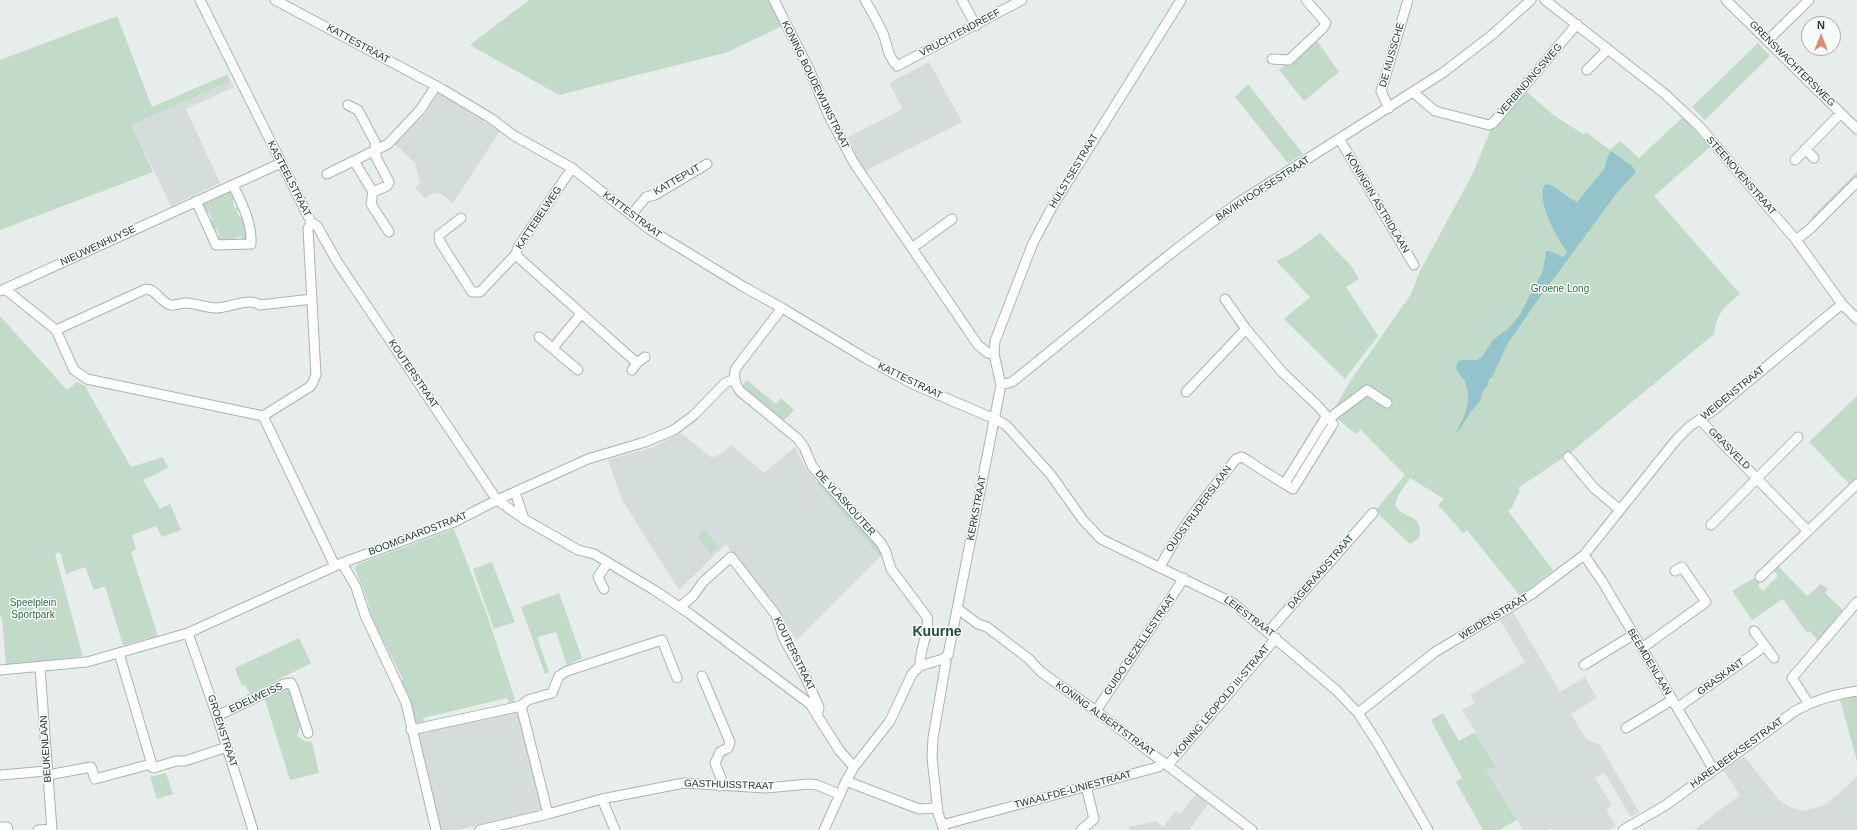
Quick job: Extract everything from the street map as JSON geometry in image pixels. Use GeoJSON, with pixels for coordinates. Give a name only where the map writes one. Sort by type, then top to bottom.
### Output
{"type":"FeatureCollection","features":[{"type":"Feature","properties":{"kind":"street","name":"KASTEELSTRAAT"},"geometry":{"type":"LineString","coordinates":[[200,0],[311,222],[308,229],[317,362],[314,380],[311,386],[263,416]]}},
{"type":"Feature","properties":{"kind":"street","name":"KATTESTRAAT"},"geometry":{"type":"LineString","coordinates":[[275,0],[436,86],[492,119],[545,154],[572,168],[632,214],[649,229],[865,358],[915,385],[995,419]]}},
{"type":"Feature","properties":{"kind":"street","name":"KONING BOUDEWIJNSTRAAT"},"geometry":{"type":"LineString","coordinates":[[774,0],[809,69],[828,116],[854,163],[978,345],[988,353],[994,354]]}},
{"type":"Feature","properties":{"kind":"street","name":"VRUCHTENDREEF"},"geometry":{"type":"LineString","coordinates":[[865,0],[883,33],[884,43],[892,61],[897,66],[976,26],[1022,0]]}},
{"type":"Feature","properties":{"kind":"street"},"geometry":{"type":"LineString","coordinates":[[962,0],[976,26]]}},
{"type":"Feature","properties":{"kind":"street","name":"HULSTSESTRAAT"},"geometry":{"type":"LineString","coordinates":[[994,354],[995,341],[1033,243],[1072,173],[1182,0]]}},
{"type":"Feature","properties":{"kind":"street"},"geometry":{"type":"LineString","coordinates":[[1272,59],[1289,60],[1323,28],[1326,22],[1306,0]]}},
{"type":"Feature","properties":{"kind":"street","name":"DE MUSSCHE"},"geometry":{"type":"LineString","coordinates":[[1389,108],[1381,91],[1408,0]]}},
{"type":"Feature","properties":{"kind":"street","name":"BAVIKHOOFSESTRAAT"},"geometry":{"type":"LineString","coordinates":[[1002,385],[1012,382],[1178,246],[1208,224],[1245,199],[1414,93],[1444,72],[1486,39],[1531,0]]}},
{"type":"Feature","properties":{"kind":"street","name":"STEENOVENSTRAAT"},"geometry":{"type":"LineString","coordinates":[[1545,0],[1665,94],[1688,115],[1796,240],[1842,304],[1857,320]]}},
{"type":"Feature","properties":{"kind":"street","name":"GRENSWACHTERSWEG"},"geometry":{"type":"LineString","coordinates":[[1726,0],[1857,129]]}},
{"type":"Feature","properties":{"kind":"street"},"geometry":{"type":"LineString","coordinates":[[1768,40],[1808,0]]}},
{"type":"Feature","properties":{"kind":"street","name":"VERBINDINGSWEG"},"geometry":{"type":"LineString","coordinates":[[1414,93],[1435,112],[1489,125],[1493,123],[1577,24]]}},
{"type":"Feature","properties":{"kind":"street"},"geometry":{"type":"LineString","coordinates":[[1587,70],[1608,49]]}},
{"type":"Feature","properties":{"kind":"street"},"geometry":{"type":"LineString","coordinates":[[327,174],[388,144],[415,116],[436,86]]}},
{"type":"Feature","properties":{"kind":"street"},"geometry":{"type":"LineString","coordinates":[[348,105],[358,110],[375,142],[376,157],[389,182],[387,186],[373,192]]}},
{"type":"Feature","properties":{"kind":"street"},"geometry":{"type":"LineString","coordinates":[[1794,160],[1841,113]]}},
{"type":"Feature","properties":{"kind":"street","name":"KONINGIN ASTRIDLAAN"},"geometry":{"type":"LineString","coordinates":[[1340,140],[1414,265]]}},
{"type":"Feature","properties":{"kind":"street"},"geometry":{"type":"LineString","coordinates":[[1805,149],[1814,158]]}},
{"type":"Feature","properties":{"kind":"street"},"geometry":{"type":"LineString","coordinates":[[354,161],[373,192],[371,204],[389,232]]}},
{"type":"Feature","properties":{"kind":"street","name":"NIEUWENHUYSE"},"geometry":{"type":"LineString","coordinates":[[2,290],[281,163]]}},
{"type":"Feature","properties":{"kind":"street","name":"KATTEPUT"},"geometry":{"type":"LineString","coordinates":[[632,214],[646,197],[655,194],[707,164]]}},
{"type":"Feature","properties":{"kind":"street","name":"KATTEBELWEG"},"geometry":{"type":"LineString","coordinates":[[572,168],[518,248],[516,254],[581,314],[634,367],[646,357]]}},
{"type":"Feature","properties":{"kind":"street"},"geometry":{"type":"LineString","coordinates":[[196,201],[216,246],[251,244],[248,218],[233,185]]}},
{"type":"Feature","properties":{"kind":"street"},"geometry":{"type":"LineString","coordinates":[[1796,240],[1856,186]]}},
{"type":"Feature","properties":{"kind":"street"},"geometry":{"type":"LineString","coordinates":[[461,218],[439,235],[440,242],[472,292],[480,292],[516,254]]}},
{"type":"Feature","properties":{"kind":"street"},"geometry":{"type":"LineString","coordinates":[[912,248],[952,219]]}},
{"type":"Feature","properties":{"kind":"street","name":"KOUTERSTRAAT"},"geometry":{"type":"LineString","coordinates":[[311,222],[317,226],[338,263],[497,500],[524,519],[578,550],[594,554],[680,607],[810,704],[839,750],[854,767]]}},
{"type":"Feature","properties":{"kind":"street"},"geometry":{"type":"LineString","coordinates":[[56,330],[146,289],[150,289],[167,304],[172,306],[186,303],[214,308],[232,307],[239,303],[256,302],[260,305],[312,299]]}},
{"type":"Feature","properties":{"kind":"street"},"geometry":{"type":"LineString","coordinates":[[2,290],[56,330],[74,370],[87,380],[263,416],[338,564],[356,588],[365,615],[406,703],[436,830]]}},
{"type":"Feature","properties":{"kind":"street"},"geometry":{"type":"LineString","coordinates":[[1225,299],[1246,329],[1282,372],[1319,407],[1326,417],[1331,417],[1367,390],[1387,403]]}},
{"type":"Feature","properties":{"kind":"street","name":"WEIDENSTRAAT"},"geometry":{"type":"LineString","coordinates":[[1358,713],[1435,652],[1532,594],[1584,554],[1676,440],[1690,426],[1700,420],[1842,304]]}},
{"type":"Feature","properties":{"kind":"street"},"geometry":{"type":"LineString","coordinates":[[735,379],[736,368],[782,308]]}},
{"type":"Feature","properties":{"kind":"street"},"geometry":{"type":"LineString","coordinates":[[553,348],[581,314]]}},
{"type":"Feature","properties":{"kind":"street"},"geometry":{"type":"LineString","coordinates":[[1186,392],[1246,329]]}},
{"type":"Feature","properties":{"kind":"street"},"geometry":{"type":"LineString","coordinates":[[539,337],[578,370]]}},
{"type":"Feature","properties":{"kind":"street","name":"KERKSTRAAT"},"geometry":{"type":"LineString","coordinates":[[943,828],[937,808],[932,758],[932,738],[946,662],[943,659],[948,655],[955,623],[1002,385],[994,354]]}},
{"type":"Feature","properties":{"kind":"street","name":"BOOMGAARDSTRAAT"},"geometry":{"type":"LineString","coordinates":[[0,670],[40,668],[87,662],[188,633],[338,564],[454,522],[514,492],[588,459],[645,442],[674,430],[694,415],[725,383],[735,379]]}},
{"type":"Feature","properties":{"kind":"street","name":"DE VLASKOUTER"},"geometry":{"type":"LineString","coordinates":[[735,379],[740,391],[791,432],[802,444],[817,472],[881,543],[886,552],[891,569],[926,614],[928,619],[928,625],[921,649],[920,666]]}},
{"type":"Feature","properties":{"kind":"street","name":"OUDSTRIJDERSLAAN"},"geometry":{"type":"LineString","coordinates":[[1160,567],[1195,512],[1236,459],[1242,457],[1278,481],[1285,483],[1326,417]]}},
{"type":"Feature","properties":{"kind":"street","name":"LEIESTRAAT"},"geometry":{"type":"LineString","coordinates":[[995,419],[1006,425],[1051,475],[1092,531],[1116,548],[1184,578],[1233,603],[1269,631],[1331,685],[1358,713],[1377,742],[1428,830]]}},
{"type":"Feature","properties":{"kind":"street","name":"GRASVELD"},"geometry":{"type":"LineString","coordinates":[[1700,420],[1807,530]]}},
{"type":"Feature","properties":{"kind":"street","name":"GRASVELD"},"geometry":{"type":"LineString","coordinates":[[1712,525],[1798,437]]}},
{"type":"Feature","properties":{"kind":"street"},"geometry":{"type":"LineString","coordinates":[[1568,457],[1594,488],[1620,510]]}},
{"type":"Feature","properties":{"kind":"street"},"geometry":{"type":"LineString","coordinates":[[1760,577],[1807,530],[1857,484]]}},
{"type":"Feature","properties":{"kind":"street"},"geometry":{"type":"LineString","coordinates":[[514,492],[524,519]]}},
{"type":"Feature","properties":{"kind":"street","name":"DAGERAADSTRAAT"},"geometry":{"type":"LineString","coordinates":[[1269,631],[1373,513]]}},
{"type":"Feature","properties":{"kind":"street","name":"BEEMDENLAAN"},"geometry":{"type":"LineString","coordinates":[[1584,554],[1642,648],[1714,770]]}},
{"type":"Feature","properties":{"kind":"street","name":"KOUTERSTRAAT"},"geometry":{"type":"LineString","coordinates":[[680,607],[693,596],[703,582],[730,557],[776,615],[784,639],[805,676],[819,707],[817,716]]}},
{"type":"Feature","properties":{"kind":"street"},"geometry":{"type":"LineString","coordinates":[[604,589],[598,577],[608,562]]}},
{"type":"Feature","properties":{"kind":"street"},"geometry":{"type":"LineString","coordinates":[[1642,648],[1706,602],[1682,567]]}},
{"type":"Feature","properties":{"kind":"street","name":"GUIDO GEZELLESTRAAT"},"geometry":{"type":"LineString","coordinates":[[1096,711],[1184,578]]}},
{"type":"Feature","properties":{"kind":"street"},"geometry":{"type":"LineString","coordinates":[[1809,704],[1792,678],[1857,602]]}},
{"type":"Feature","properties":{"kind":"street","name":"KONING ALBERTSTRAAT"},"geometry":{"type":"LineString","coordinates":[[958,609],[978,624],[987,627],[1029,659],[1041,672],[1096,711],[1252,830]]}},
{"type":"Feature","properties":{"kind":"street"},"geometry":{"type":"LineString","coordinates":[[1754,631],[1774,658]]}},
{"type":"Feature","properties":{"kind":"street","name":"GROENSTRAAT"},"geometry":{"type":"LineString","coordinates":[[188,633],[254,830]]}},
{"type":"Feature","properties":{"kind":"street"},"geometry":{"type":"LineString","coordinates":[[1584,665],[1633,635]]}},
{"type":"Feature","properties":{"kind":"street","name":"KONING LEOPOLD III-STRAAT"},"geometry":{"type":"LineString","coordinates":[[1166,764],[1276,638]]}},
{"type":"Feature","properties":{"kind":"street"},"geometry":{"type":"LineString","coordinates":[[412,730],[521,706],[528,700],[552,693],[559,676],[567,671],[662,640],[677,678]]}},
{"type":"Feature","properties":{"kind":"street","name":"GRASKANT"},"geometry":{"type":"LineString","coordinates":[[1678,708],[1765,646]]}},
{"type":"Feature","properties":{"kind":"street"},"geometry":{"type":"LineString","coordinates":[[119,653],[153,768],[185,761],[227,747]]}},
{"type":"Feature","properties":{"kind":"street"},"geometry":{"type":"LineString","coordinates":[[824,830],[846,781],[854,767],[890,722],[912,674],[920,666],[943,659]]}},
{"type":"Feature","properties":{"kind":"street","name":"BEUKENLAAN"},"geometry":{"type":"LineString","coordinates":[[40,668],[52,830]]}},
{"type":"Feature","properties":{"kind":"street"},"geometry":{"type":"LineString","coordinates":[[702,676],[730,742],[728,748],[720,752],[715,762],[721,778],[720,786]]}},
{"type":"Feature","properties":{"kind":"street","name":"EDELWEISS"},"geometry":{"type":"LineString","coordinates":[[217,716],[284,684],[291,683],[308,733]]}},
{"type":"Feature","properties":{"kind":"street","name":"HARELBEEKSESTRAAT"},"geometry":{"type":"LineString","coordinates":[[1623,830],[1666,805],[1782,719],[1809,704],[1838,694],[1857,690]]}},
{"type":"Feature","properties":{"kind":"street"},"geometry":{"type":"LineString","coordinates":[[1626,728],[1672,700]]}},
{"type":"Feature","properties":{"kind":"street"},"geometry":{"type":"LineString","coordinates":[[521,706],[548,814]]}},
{"type":"Feature","properties":{"kind":"street"},"geometry":{"type":"LineString","coordinates":[[0,775],[47,773],[91,767],[95,780],[115,773],[151,764]]}},
{"type":"Feature","properties":{"kind":"street","name":"TWAALFDE-LINIESTRAAT"},"geometry":{"type":"LineString","coordinates":[[943,828],[980,814],[1166,764]]}},
{"type":"Feature","properties":{"kind":"street"},"geometry":{"type":"LineString","coordinates":[[846,781],[919,809],[937,808]]}},
{"type":"Feature","properties":{"kind":"street","name":"GASTHUISSTRAAT"},"geometry":{"type":"LineString","coordinates":[[480,830],[548,814],[602,799],[684,783],[766,788],[817,784],[839,794]]}},
{"type":"Feature","properties":{"kind":"street"},"geometry":{"type":"LineString","coordinates":[[1081,830],[1094,819],[1086,786]]}},
{"type":"Feature","properties":{"kind":"street"},"geometry":{"type":"LineString","coordinates":[[602,799],[616,830]]}},
{"type":"Feature","properties":{"kind":"street"},"geometry":{"type":"LineString","coordinates":[[0,827],[7,827],[8,830]]}},
{"type":"Feature","properties":{"kind":"street"},"geometry":{"type":"LineString","coordinates":[[38,830],[52,830]]}},
{"type":"Feature","properties":{"kind":"shaded area"},"geometry":{"type":"Polygon","coordinates":[[[929,62],[962,122],[865,171],[847,138],[903,109],[889,83],[929,62]]]}},
{"type":"Feature","properties":{"kind":"shaded area"},"geometry":{"type":"Polygon","coordinates":[[[231,81],[234,87],[186,109],[220,183],[171,206],[132,125],[231,81]]]}},
{"type":"Feature","properties":{"kind":"shaded area"},"geometry":{"type":"Polygon","coordinates":[[[438,93],[500,131],[453,203],[440,193],[431,194],[425,199],[415,188],[420,183],[415,163],[395,144],[425,114],[438,93]]]}},
{"type":"Feature","properties":{"kind":"shaded area"},"geometry":{"type":"Polygon","coordinates":[[[681,433],[712,458],[722,453],[731,445],[764,473],[795,447],[806,469],[880,557],[797,640],[726,544],[679,590],[622,500],[608,460],[651,448],[681,433]]]}},
{"type":"Feature","properties":{"kind":"shaded area"},"geometry":{"type":"Polygon","coordinates":[[[1513,612],[1560,692],[1585,677],[1597,698],[1571,714],[1586,739],[1600,745],[1639,812],[1631,817],[1604,772],[1595,778],[1612,805],[1606,810],[1616,826],[1608,830],[1552,830],[1550,828],[1547,830],[1523,830],[1486,769],[1496,765],[1462,710],[1475,703],[1470,695],[1525,662],[1500,620],[1513,612]]]}},
{"type":"Feature","properties":{"kind":"shaded area"},"geometry":{"type":"Polygon","coordinates":[[[520,710],[545,811],[456,830],[440,830],[418,733],[520,710]]]}},
{"type":"Feature","properties":{"kind":"shaded area"},"geometry":{"type":"Polygon","coordinates":[[[1744,756],[1778,799],[1788,806],[1803,811],[1825,805],[1848,786],[1857,776],[1857,830],[1694,830],[1740,795],[1723,770],[1744,756]]]}},
{"type":"Feature","properties":{"kind":"shaded area"},"geometry":{"type":"Polygon","coordinates":[[[1196,794],[1208,804],[1189,830],[1130,830],[1129,827],[1156,821],[1163,827],[1175,811],[1180,814],[1196,794]]]}},
{"type":"Feature","properties":{"kind":"green space"},"geometry":{"type":"Polygon","coordinates":[[[529,0],[768,0],[782,26],[728,52],[559,95],[470,45],[529,0]]]}},
{"type":"Feature","properties":{"kind":"green space"},"geometry":{"type":"Polygon","coordinates":[[[117,16],[152,107],[228,74],[231,81],[132,125],[153,172],[0,230],[0,60],[117,16]]]}},
{"type":"Feature","properties":{"kind":"green space"},"geometry":{"type":"Polygon","coordinates":[[[1315,38],[1339,72],[1304,101],[1279,70],[1315,38]]]}},
{"type":"Feature","properties":{"kind":"green space"},"geometry":{"type":"Polygon","coordinates":[[[1758,43],[1770,56],[1705,120],[1692,107],[1758,43]]]}},
{"type":"Feature","properties":{"kind":"green space"},"geometry":{"type":"Polygon","coordinates":[[[1248,84],[1303,154],[1288,163],[1235,97],[1248,84]]]}},
{"type":"Feature","properties":{"kind":"green space","name":"Groene Long"},"geometry":{"type":"Polygon","coordinates":[[[1526,91],[1552,114],[1583,134],[1587,133],[1610,150],[1620,141],[1639,158],[1683,117],[1710,147],[1654,196],[1740,294],[1719,315],[1714,334],[1569,454],[1518,488],[1520,491],[1511,509],[1508,511],[1553,570],[1520,596],[1467,530],[1463,533],[1438,505],[1444,499],[1410,478],[1399,494],[1395,505],[1399,510],[1419,524],[1419,538],[1410,544],[1375,511],[1405,475],[1361,430],[1356,434],[1331,414],[1351,380],[1411,294],[1419,273],[1473,173],[1491,129],[1526,91]]]}},
{"type":"Feature","properties":{"kind":"green space"},"geometry":{"type":"Polygon","coordinates":[[[1857,172],[1857,177],[1812,223],[1812,217],[1857,172]]]}},
{"type":"Feature","properties":{"kind":"green space"},"geometry":{"type":"Polygon","coordinates":[[[231,190],[239,202],[233,200],[234,207],[242,209],[243,212],[237,210],[238,216],[246,219],[250,236],[245,242],[239,242],[242,238],[240,236],[238,238],[236,237],[231,243],[216,240],[213,235],[219,236],[219,233],[217,233],[218,230],[211,227],[206,218],[211,220],[211,214],[203,211],[202,203],[231,190]]]}},
{"type":"Feature","properties":{"kind":"green space"},"geometry":{"type":"Polygon","coordinates":[[[1320,233],[1352,267],[1359,279],[1346,287],[1378,336],[1345,379],[1284,319],[1310,297],[1276,261],[1291,254],[1320,233]]]}},
{"type":"Feature","properties":{"kind":"green space","name":"Speelplein Sportpark"},"geometry":{"type":"Polygon","coordinates":[[[0,316],[67,390],[77,382],[86,386],[131,467],[163,457],[168,468],[143,480],[160,509],[170,504],[181,530],[162,537],[156,526],[132,535],[136,549],[131,552],[158,636],[123,645],[105,586],[94,590],[85,567],[66,574],[60,552],[55,554],[82,656],[6,665],[2,617],[0,617],[0,316]]]}},
{"type":"Feature","properties":{"kind":"green space"},"geometry":{"type":"Polygon","coordinates":[[[747,380],[776,404],[781,398],[794,410],[778,427],[735,395],[747,380]]]}},
{"type":"Feature","properties":{"kind":"green space"},"geometry":{"type":"Polygon","coordinates":[[[1857,396],[1857,481],[1850,485],[1809,442],[1857,396]]]}},
{"type":"Feature","properties":{"kind":"green space"},"geometry":{"type":"Polygon","coordinates":[[[822,480],[885,553],[880,557],[817,483],[822,480]]]}},
{"type":"Feature","properties":{"kind":"green space"},"geometry":{"type":"Polygon","coordinates":[[[454,529],[485,609],[515,700],[510,707],[507,698],[423,718],[425,726],[415,721],[408,709],[401,683],[403,679],[371,617],[368,602],[355,568],[358,564],[454,529]]]}},
{"type":"Feature","properties":{"kind":"green space"},"geometry":{"type":"Polygon","coordinates":[[[704,530],[718,546],[711,553],[697,537],[704,530]]]}},
{"type":"Feature","properties":{"kind":"green space"},"geometry":{"type":"Polygon","coordinates":[[[492,562],[515,622],[494,629],[473,569],[492,562]]]}},
{"type":"Feature","properties":{"kind":"green space"},"geometry":{"type":"Polygon","coordinates":[[[1777,565],[1807,596],[1821,584],[1828,589],[1825,593],[1843,610],[1818,641],[1810,631],[1807,633],[1783,599],[1752,620],[1732,591],[1754,578],[1760,583],[1758,585],[1763,591],[1778,576],[1773,569],[1777,565]]]}},
{"type":"Feature","properties":{"kind":"green space"},"geometry":{"type":"Polygon","coordinates":[[[559,593],[582,658],[567,665],[556,632],[537,637],[549,672],[545,674],[521,607],[559,593]]]}},
{"type":"Feature","properties":{"kind":"green space"},"geometry":{"type":"Polygon","coordinates":[[[299,638],[311,663],[250,694],[245,685],[242,686],[235,668],[299,638]]]}},
{"type":"Feature","properties":{"kind":"green space"},"geometry":{"type":"Polygon","coordinates":[[[286,687],[289,688],[301,725],[297,735],[304,741],[312,742],[319,773],[290,780],[264,697],[286,687]]]}},
{"type":"Feature","properties":{"kind":"green space"},"geometry":{"type":"Polygon","coordinates":[[[1857,696],[1857,761],[1840,700],[1857,696]]]}},
{"type":"Feature","properties":{"kind":"green space"},"geometry":{"type":"Polygon","coordinates":[[[1443,713],[1459,741],[1475,732],[1496,766],[1486,770],[1517,820],[1499,830],[1483,830],[1456,782],[1462,778],[1431,720],[1443,713]]]}},
{"type":"Feature","properties":{"kind":"green space"},"geometry":{"type":"Polygon","coordinates":[[[166,773],[173,794],[157,799],[150,777],[166,773]]]}},
{"type":"Feature","properties":{"kind":"water"},"geometry":{"type":"Polygon","coordinates":[[[1611,151],[1632,166],[1636,172],[1616,194],[1508,343],[1492,377],[1489,379],[1488,385],[1483,391],[1480,401],[1470,413],[1458,432],[1457,431],[1467,407],[1468,396],[1465,382],[1459,374],[1456,366],[1457,363],[1461,360],[1477,360],[1482,357],[1493,340],[1508,329],[1519,316],[1543,271],[1546,251],[1550,251],[1564,257],[1567,252],[1548,219],[1543,199],[1545,184],[1553,186],[1577,202],[1605,168],[1606,161],[1611,151]]]}},
{"type":"Feature","properties":{"kind":"district","name":"Kuurne"},"geometry":{"type":"Point","coordinates":[937,632]}}]}
